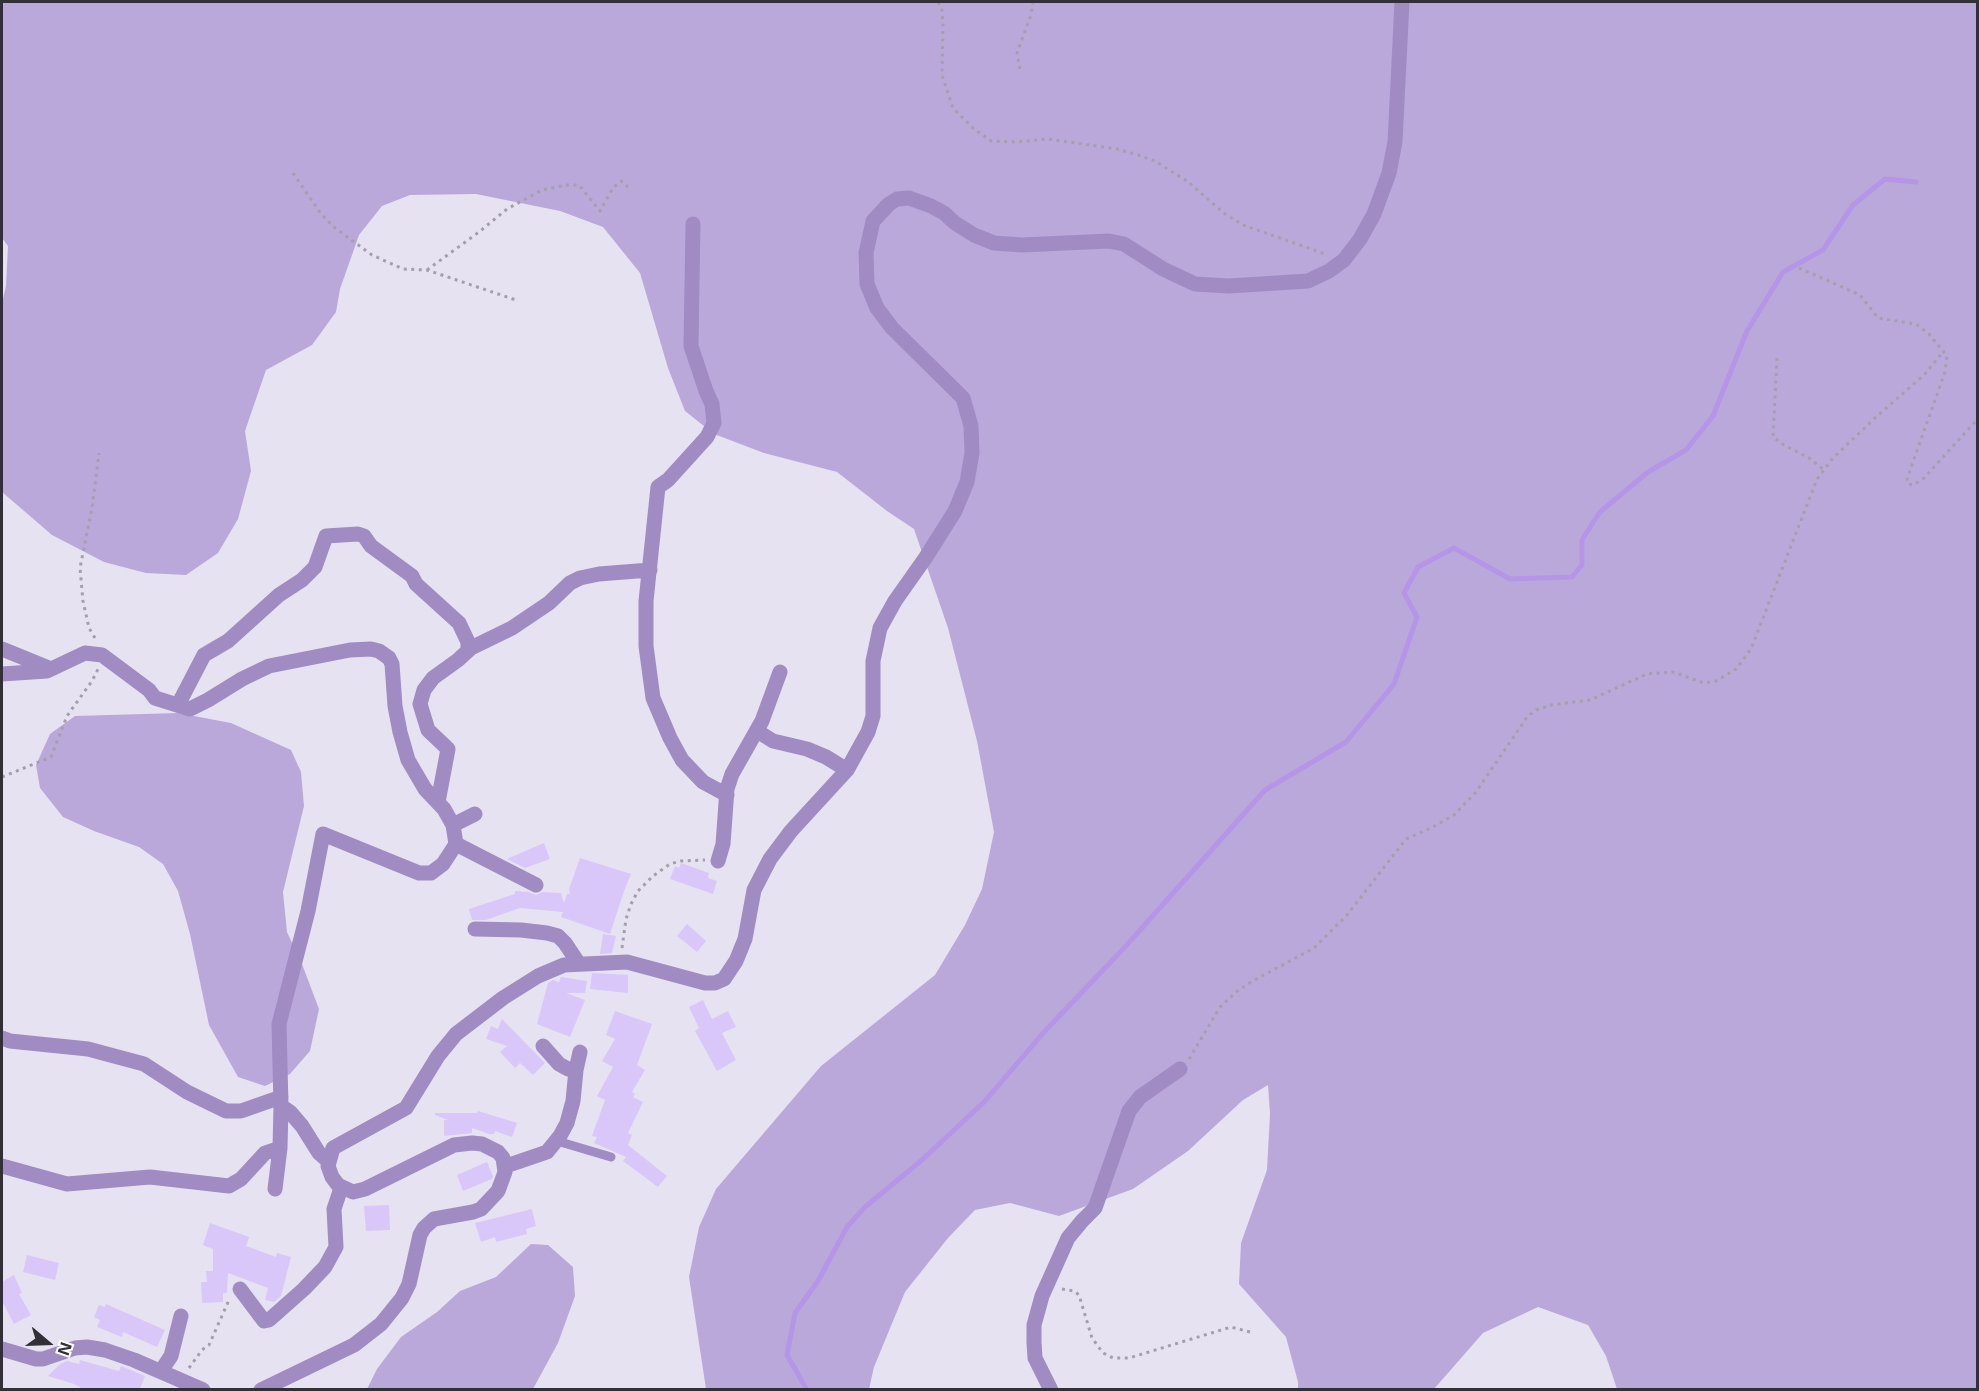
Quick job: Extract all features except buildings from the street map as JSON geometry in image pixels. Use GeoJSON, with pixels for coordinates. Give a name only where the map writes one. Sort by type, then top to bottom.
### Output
{"type":"FeatureCollection","features":[{"type":"Feature","properties":{"kind":"street"},"geometry":{"type":"LineString","coordinates":[[328,1161],[333,1148],[406,1108],[438,1056],[456,1034],[503,998],[538,976],[564,965],[622,962],[705,983],[715,983],[724,979],[736,961],[745,939],[754,890],[770,859],[791,831],[847,770],[868,732],[873,716],[873,661],[880,628],[895,601],[955,511],[967,482],[972,453],[971,426],[963,398],[892,328],[877,308],[867,284],[866,253],[873,220],[897,199],[909,198],[931,206],[974,236],[994,243],[1022,245],[1100,241],[1124,244],[1163,269],[1196,284],[1229,286],[1308,281],[1329,272],[1344,260],[1360,239],[1374,214],[1389,173],[1395,142],[1402,2]]}},
{"type":"Feature","properties":{"kind":"street"},"geometry":{"type":"LineString","coordinates":[[693,224],[691,346],[712,404],[714,423],[707,437],[668,480],[658,487],[646,601],[646,646],[653,698],[670,738],[682,760],[703,782],[727,795]]}},
{"type":"Feature","properties":{"kind":"street"},"geometry":{"type":"LineString","coordinates":[[178,705],[204,655],[228,640],[266,606],[302,580],[315,567],[326,536],[358,534],[364,536],[371,546],[412,576],[416,584],[459,623],[468,642],[468,650]]}},
{"type":"Feature","properties":{"kind":"street"},"geometry":{"type":"LineString","coordinates":[[438,802],[447,749],[428,730],[420,704],[424,690],[433,678],[468,650],[512,628],[549,603],[570,583],[580,578],[599,574],[650,570]]}},
{"type":"Feature","properties":{"kind":"street"},"geometry":{"type":"LineString","coordinates":[[2,649],[51,669]]}},
{"type":"Feature","properties":{"kind":"street"},"geometry":{"type":"LineString","coordinates":[[2,674],[47,671],[85,653],[102,655],[148,690],[155,698],[190,709],[269,666],[350,650],[371,649],[389,658],[392,664],[397,715],[408,759],[425,789],[438,802],[453,825],[456,844],[443,864],[431,873],[419,873],[323,834],[308,911],[279,1024],[280,1148],[275,1189]]}},
{"type":"Feature","properties":{"kind":"street"},"geometry":{"type":"LineString","coordinates":[[718,861],[723,844],[727,795],[732,774],[771,700],[780,672]]}},
{"type":"Feature","properties":{"kind":"street"},"geometry":{"type":"LineString","coordinates":[[756,731],[773,741],[788,743],[826,757],[847,770]]}},
{"type":"Feature","properties":{"kind":"street"},"geometry":{"type":"LineString","coordinates":[[453,825],[475,814]]}},
{"type":"Feature","properties":{"kind":"street"},"geometry":{"type":"LineString","coordinates":[[456,844],[536,885]]}},
{"type":"Feature","properties":{"kind":"street"},"geometry":{"type":"LineString","coordinates":[[475,929],[521,930],[558,936],[579,964]]}},
{"type":"Feature","properties":{"kind":"street"},"geometry":{"type":"LineString","coordinates":[[2,1038],[10,1041],[88,1049],[144,1064],[187,1092],[226,1111],[242,1110],[281,1101]]}},
{"type":"Feature","properties":{"kind":"street"},"geometry":{"type":"LineString","coordinates":[[543,1046],[559,1064],[576,1070]]}},
{"type":"Feature","properties":{"kind":"street"},"geometry":{"type":"LineString","coordinates":[[506,1166],[547,1152],[557,1141],[567,1123],[573,1101],[580,1052]]}},
{"type":"Feature","properties":{"kind":"street"},"geometry":{"type":"LineString","coordinates":[[1051,1389],[1035,1358],[1034,1342],[1034,1325],[1045,1288],[1068,1238],[1095,1208],[1129,1111],[1140,1097],[1180,1068]]}},
{"type":"Feature","properties":{"kind":"street"},"geometry":{"type":"LineString","coordinates":[[261,1389],[354,1345],[381,1324],[398,1304],[410,1284],[420,1235],[424,1228],[434,1220],[473,1212],[488,1204],[503,1181],[506,1166],[498,1152],[482,1144],[454,1145],[360,1191],[353,1192],[341,1188],[332,1177],[328,1161],[319,1153],[302,1126],[281,1101]]}},
{"type":"Feature","properties":{"kind":"street"},"geometry":{"type":"LineString","coordinates":[[2,1166],[67,1184],[150,1177],[229,1186],[248,1172],[265,1153],[280,1148]]}},
{"type":"Feature","properties":{"kind":"street"},"geometry":{"type":"LineString","coordinates":[[240,1289],[264,1321],[269,1320],[325,1267],[336,1247],[334,1209],[341,1188]]}},
{"type":"Feature","properties":{"kind":"street"},"geometry":{"type":"LineString","coordinates":[[164,1367],[175,1347],[181,1316]]}},
{"type":"Feature","properties":{"kind":"street"},"geometry":{"type":"LineString","coordinates":[[2,1349],[43,1359],[75,1348],[87,1347],[164,1367],[203,1389]]}},
{"type":"Feature","properties":{"kind":"lane"},"geometry":{"type":"LineString","coordinates":[[557,1141],[610,1157]]}},
{"type":"Feature","properties":{"kind":"path"},"geometry":{"type":"LineString","coordinates":[[939,2],[943,26],[942,75],[953,108],[973,128],[991,141],[1016,142],[1048,138],[1135,154],[1155,161],[1187,181],[1225,214],[1243,225],[1344,260]]}},
{"type":"Feature","properties":{"kind":"path"},"geometry":{"type":"LineString","coordinates":[[1020,69],[1017,53],[1031,15],[1033,2]]}},
{"type":"Feature","properties":{"kind":"path"},"geometry":{"type":"LineString","coordinates":[[293,173],[321,214],[334,228],[372,255],[404,268],[427,270],[516,300]]}},
{"type":"Feature","properties":{"kind":"path"},"geometry":{"type":"LineString","coordinates":[[427,270],[507,209],[542,190],[579,185],[600,212],[613,188],[621,181],[628,187]]}},
{"type":"Feature","properties":{"kind":"path"},"geometry":{"type":"LineString","coordinates":[[1799,268],[1860,295],[1878,318],[1917,324],[1929,334],[1947,356],[1946,372],[1907,479],[1908,484],[1913,485],[1924,478],[1977,421]]}},
{"type":"Feature","properties":{"kind":"path"},"geometry":{"type":"LineString","coordinates":[[1180,1068],[1192,1056],[1220,1007],[1236,992],[1314,948],[1347,915],[1406,838],[1454,815],[1476,792],[1527,717],[1536,710],[1551,705],[1590,700],[1647,674],[1673,672],[1704,683],[1716,681],[1736,669],[1752,649],[1817,479],[1833,458],[1924,375],[1943,352]]}},
{"type":"Feature","properties":{"kind":"path"},"geometry":{"type":"LineString","coordinates":[[1777,358],[1773,437],[1809,458],[1824,470]]}},
{"type":"Feature","properties":{"kind":"path"},"geometry":{"type":"LineString","coordinates":[[2,777],[51,757],[67,716],[92,681],[103,660],[99,644],[89,628],[83,601],[80,568],[92,508],[99,453]]}},
{"type":"Feature","properties":{"kind":"path"},"geometry":{"type":"LineString","coordinates":[[622,962],[622,937],[631,904],[638,891],[652,876],[670,864],[681,861],[718,861]]}},
{"type":"Feature","properties":{"kind":"path"},"geometry":{"type":"LineString","coordinates":[[1045,1288],[1068,1289],[1079,1295],[1092,1338],[1103,1353],[1113,1358],[1129,1358],[1231,1327],[1250,1332]]}},
{"type":"Feature","properties":{"kind":"path"},"geometry":{"type":"LineString","coordinates":[[164,1367],[187,1371],[202,1350],[209,1346],[231,1295],[234,1290],[240,1289]]}},
{"type":"Feature","properties":{"kind":"shaded area"},"geometry":{"type":"Polygon","coordinates":[[[2,2],[1977,2],[1977,1389],[1617,1389],[1606,1356],[1588,1325],[1538,1307],[1483,1333],[1434,1389],[1298,1389],[1286,1337],[1239,1284],[1241,1243],[1267,1170],[1270,1114],[1268,1085],[1243,1100],[1188,1151],[1133,1189],[1059,1216],[1010,1203],[975,1210],[948,1238],[905,1292],[874,1367],[869,1389],[706,1389],[689,1277],[699,1227],[716,1189],[821,1066],[935,975],[965,925],[982,889],[994,832],[977,741],[948,628],[914,529],[837,472],[764,453],[714,434],[685,411],[668,368],[640,273],[603,227],[560,211],[476,194],[410,195],[382,206],[359,235],[340,289],[336,312],[312,345],[266,370],[245,431],[251,471],[238,519],[218,553],[186,575],[146,573],[104,562],[52,535],[2,492],[2,303],[6,286],[8,246],[2,238],[2,2]]]}},
{"type":"Feature","properties":{"kind":"shaded area"},"geometry":{"type":"Polygon","coordinates":[[[178,713],[231,723],[291,750],[301,772],[304,806],[283,892],[287,932],[319,1009],[310,1051],[290,1074],[265,1086],[238,1077],[209,1025],[190,934],[178,891],[163,864],[139,847],[63,817],[40,788],[36,765],[50,734],[75,716],[178,713]]]}},
{"type":"Feature","properties":{"kind":"shaded area"},"geometry":{"type":"Polygon","coordinates":[[[531,1244],[548,1245],[573,1267],[575,1296],[558,1343],[533,1389],[367,1389],[377,1369],[401,1337],[437,1312],[460,1291],[496,1277],[531,1244]]]}},
{"type":"Feature","properties":{"kind":"waterway"},"geometry":{"type":"LineString","coordinates":[[807,1390],[787,1355],[795,1313],[818,1281],[847,1227],[865,1207],[922,1160],[985,1101],[1044,1032],[1125,947],[1265,790],[1346,742],[1394,684],[1417,617],[1404,593],[1418,567],[1454,548],[1510,579],[1572,577],[1582,565],[1582,540],[1600,512],[1648,472],[1686,450],[1713,416],[1747,331],[1783,272],[1823,250],[1853,205],[1885,179],[1916,182]]}}]}
